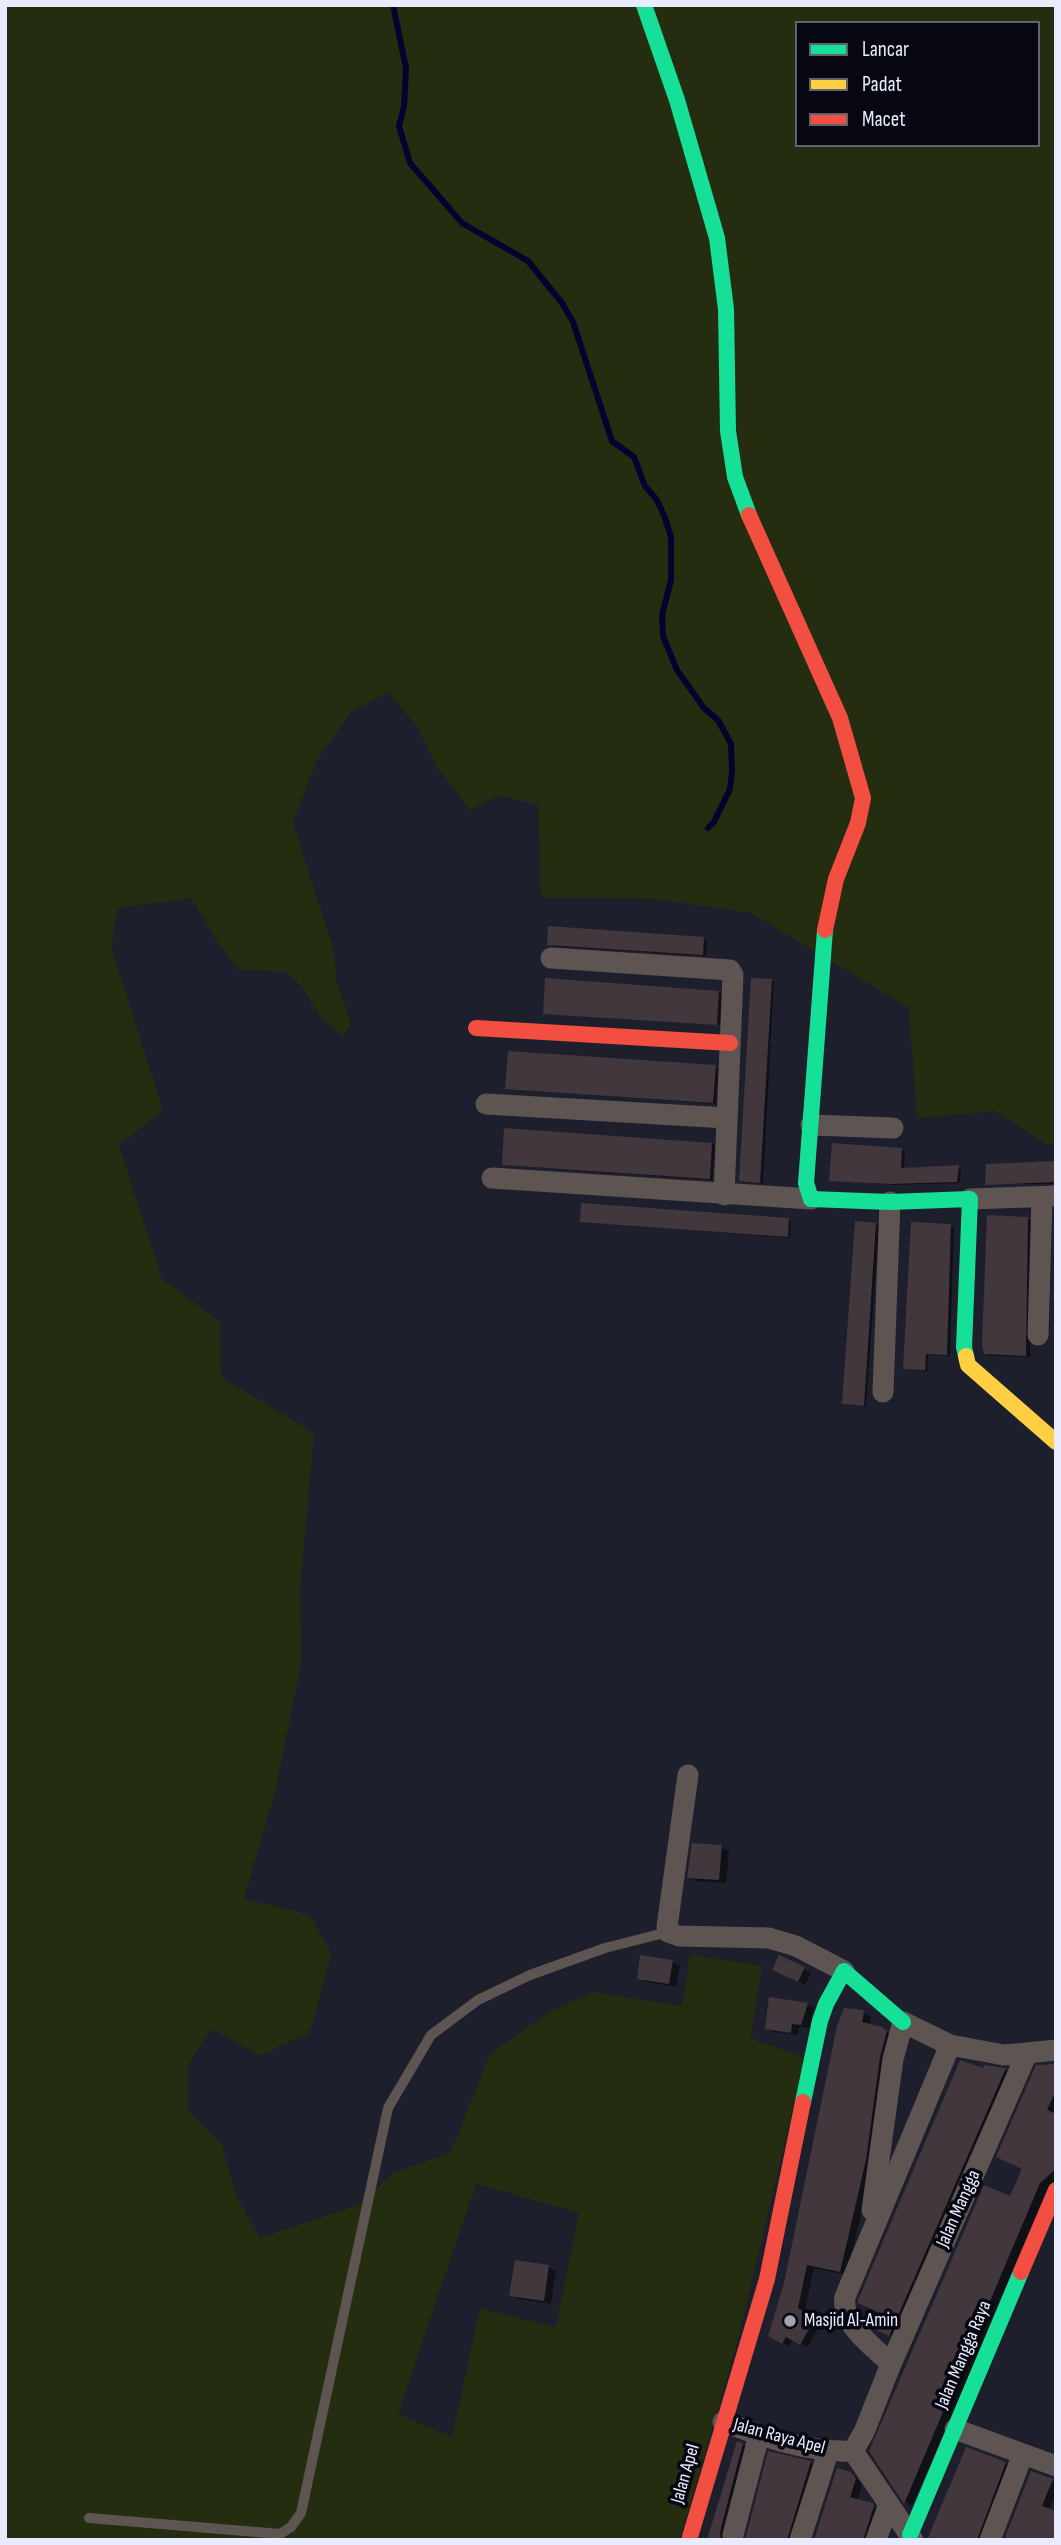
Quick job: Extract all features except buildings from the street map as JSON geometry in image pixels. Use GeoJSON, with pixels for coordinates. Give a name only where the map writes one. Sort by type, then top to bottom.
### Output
{"type":"FeatureCollection","features":[{"type":"Feature","properties":{"kind":"street"},"geometry":{"type":"LineString","coordinates":[[644,5],[677,100],[717,238],[726,309],[728,431],[735,477],[750,519],[840,718],[863,798],[858,823],[836,879],[826,918],[806,1183],[811,1199]]}},
{"type":"Feature","properties":{"kind":"street"},"geometry":{"type":"LineString","coordinates":[[551,958],[730,970],[733,975],[724,1195]]}},
{"type":"Feature","properties":{"kind":"street"},"geometry":{"type":"LineString","coordinates":[[476,1028],[730,1043]]}},
{"type":"Feature","properties":{"kind":"street"},"geometry":{"type":"LineString","coordinates":[[486,1104],[727,1118]]}},
{"type":"Feature","properties":{"kind":"street"},"geometry":{"type":"LineString","coordinates":[[811,1125],[893,1128]]}},
{"type":"Feature","properties":{"kind":"street"},"geometry":{"type":"LineString","coordinates":[[492,1178],[724,1195],[890,1202],[1049,1196],[1038,1335]]}},
{"type":"Feature","properties":{"kind":"street"},"geometry":{"type":"LineString","coordinates":[[970,1199],[964,1347],[968,1365],[1056,1442]]}},
{"type":"Feature","properties":{"kind":"street"},"geometry":{"type":"LineString","coordinates":[[883,1392],[890,1202]]}},
{"type":"Feature","properties":{"kind":"street"},"geometry":{"type":"LineString","coordinates":[[688,1775],[668,1932],[679,1936],[769,1938],[796,1946],[844,1970],[903,2022],[950,2045],[1004,2055],[1056,2050]]}},
{"type":"Feature","properties":{"kind":"street","name":"Jalan Apel"},"geometry":{"type":"LineString","coordinates":[[690,2537],[766,2280],[820,2021],[844,1970]]}},
{"type":"Feature","properties":{"kind":"street"},"geometry":{"type":"LineString","coordinates":[[868,2236],[892,2059],[903,2022]]}},
{"type":"Feature","properties":{"kind":"street"},"geometry":{"type":"LineString","coordinates":[[891,2364],[846,2318],[845,2297],[868,2236],[950,2045]]}},
{"type":"Feature","properties":{"kind":"street","name":"Jalan Mangga"},"geometry":{"type":"LineString","coordinates":[[853,2451],[864,2432],[1027,2053]]}},
{"type":"Feature","properties":{"kind":"street","name":"Jalan Mangga Raya"},"geometry":{"type":"LineString","coordinates":[[912,2538],[1056,2190]]}},
{"type":"Feature","properties":{"kind":"street","name":"Jalan Raya Apel"},"geometry":{"type":"LineString","coordinates":[[723,2422],[759,2435],[828,2452],[853,2451],[912,2538]]}},
{"type":"Feature","properties":{"kind":"street"},"geometry":{"type":"LineString","coordinates":[[955,2429],[1056,2466]]}},
{"type":"Feature","properties":{"kind":"street"},"geometry":{"type":"LineString","coordinates":[[733,2535],[759,2435]]}},
{"type":"Feature","properties":{"kind":"street"},"geometry":{"type":"LineString","coordinates":[[800,2540],[828,2452]]}},
{"type":"Feature","properties":{"kind":"street"},"geometry":{"type":"LineString","coordinates":[[990,2540],[1023,2454]]}},
{"type":"Feature","properties":{"kind":"street"},"geometry":{"type":"LineString","coordinates":[[876,2540],[889,2504]]}},
{"type":"Feature","properties":{"kind":"lane"},"geometry":{"type":"LineString","coordinates":[[89,2518],[280,2534],[291,2527],[301,2513],[388,2108],[431,2035],[478,2000],[530,1975],[605,1948],[668,1932]]}},
{"type":"Feature","properties":{"kind":"green space"},"geometry":{"type":"Polygon","coordinates":[[[5,5],[1056,5],[1056,1144],[1046,1144],[995,1111],[917,1118],[909,1008],[751,913],[656,899],[541,897],[538,805],[499,795],[470,810],[437,767],[417,726],[388,692],[351,712],[316,762],[293,823],[334,951],[337,982],[351,1024],[342,1036],[320,1016],[301,985],[285,972],[238,969],[214,937],[191,898],[118,908],[111,947],[163,1110],[119,1145],[162,1279],[220,1322],[221,1377],[314,1433],[300,1592],[302,1659],[276,1788],[244,1899],[310,1915],[331,1954],[310,2033],[260,2055],[211,2029],[188,2065],[188,2111],[222,2145],[236,2195],[260,2238],[358,2205],[393,2173],[451,2152],[490,2054],[551,2011],[593,1992],[682,2006],[690,1955],[762,1966],[750,2038],[805,2058],[737,2343],[680,2540],[5,2540],[5,5]],[[476,2184],[398,2414],[452,2437],[480,2308],[556,2327],[579,2213],[476,2184]]]}},
{"type":"Feature","properties":{"kind":"waterway"},"geometry":{"type":"LineString","coordinates":[[393,5],[406,68],[404,107],[399,126],[410,163],[462,223],[528,261],[562,303],[573,322],[612,441],[634,457],[645,486],[657,500],[665,518],[671,537],[671,580],[662,615],[663,636],[677,670],[704,708],[718,720],[731,744],[730,789],[714,822],[708,828]]}},
{"type":"Feature","properties":{"kind":"traffic: fast"},"geometry":{"type":"LineString","coordinates":[[644,5],[677,100],[717,238],[726,309],[728,431],[735,477],[749,515]]}},
{"type":"Feature","properties":{"kind":"traffic: fast"},"geometry":{"type":"LineString","coordinates":[[825,930],[806,1183],[811,1199],[890,1202],[970,1199],[964,1347],[966,1356]]}},
{"type":"Feature","properties":{"kind":"traffic: fast"},"geometry":{"type":"LineString","coordinates":[[803,2102],[820,2021],[844,1971],[903,2022]]}},
{"type":"Feature","properties":{"kind":"traffic: fast"},"geometry":{"type":"LineString","coordinates":[[910,2535],[1021,2272]]}},
{"type":"Feature","properties":{"kind":"traffic: slow"},"geometry":{"type":"LineString","coordinates":[[966,1356],[968,1365],[1056,1442]]}},
{"type":"Feature","properties":{"kind":"traffic: jam"},"geometry":{"type":"LineString","coordinates":[[749,515],[840,718],[863,798],[858,823],[836,879],[825,930]]}},
{"type":"Feature","properties":{"kind":"traffic: jam"},"geometry":{"type":"LineString","coordinates":[[476,1028],[730,1043]]}},
{"type":"Feature","properties":{"kind":"traffic: jam"},"geometry":{"type":"LineString","coordinates":[[690,2537],[767,2279],[803,2102]]}},
{"type":"Feature","properties":{"kind":"traffic: jam"},"geometry":{"type":"LineString","coordinates":[[1021,2272],[1056,2190]]}},
{"type":"Feature","properties":{"kind":"place","name":"Masjid Al-Amin"},"geometry":{"type":"Point","coordinates":[790,2321]}}]}
